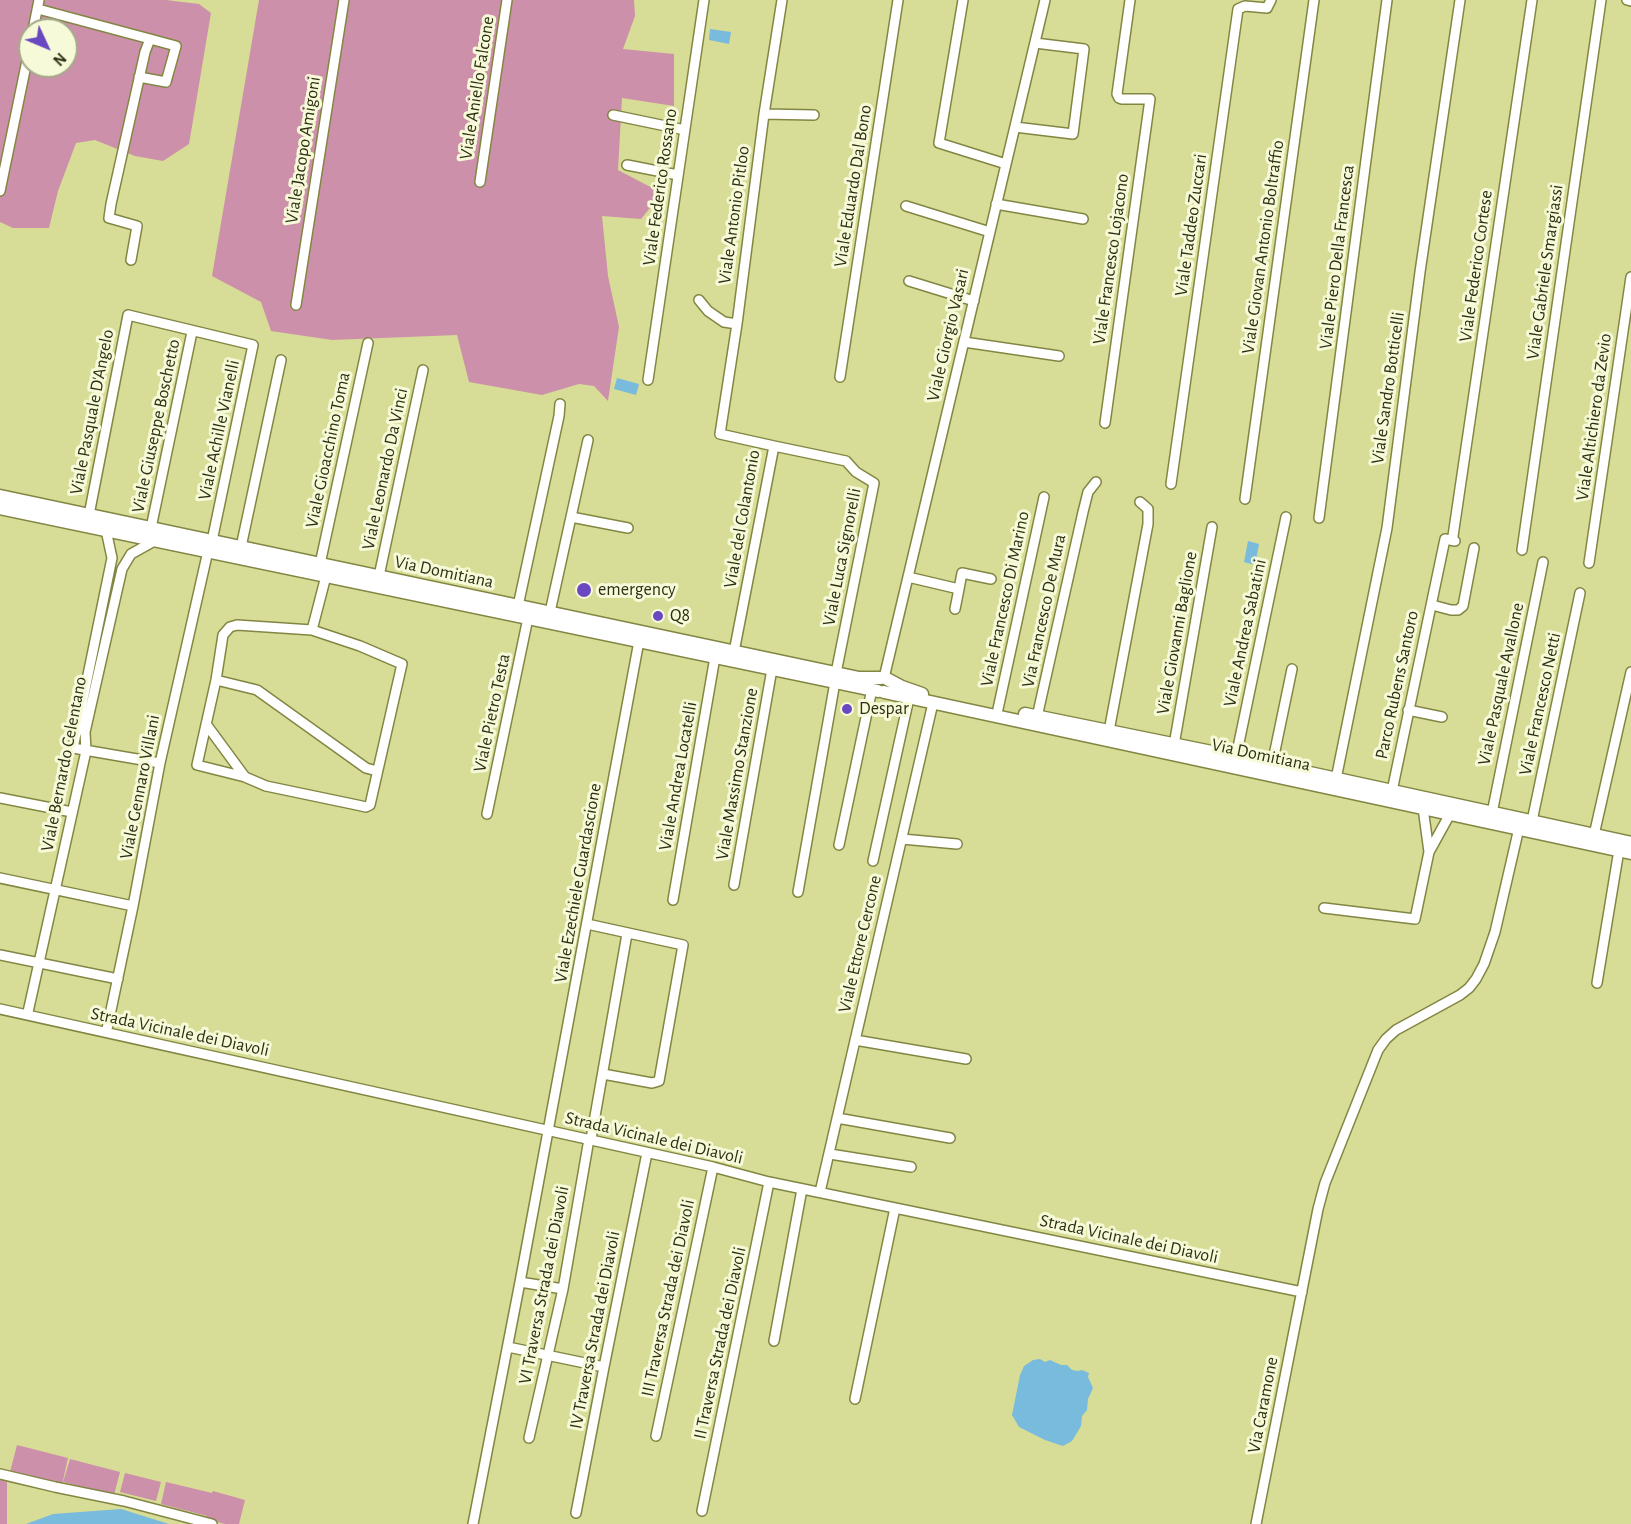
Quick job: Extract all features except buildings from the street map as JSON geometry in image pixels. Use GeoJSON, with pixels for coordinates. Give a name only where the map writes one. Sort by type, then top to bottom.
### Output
{"type":"FeatureCollection","features":[{"type":"Feature","properties":{"kind":"main road","name":"Via Domitiana"},"geometry":{"type":"LineString","coordinates":[[0,496],[151,528],[326,576],[772,669],[881,685],[1236,757],[1631,843]]}},
{"type":"Feature","properties":{"kind":"main road","name":"Via Domitiana"},"geometry":{"type":"LineString","coordinates":[[0,508],[156,540],[241,547],[734,652],[836,678]]}},
{"type":"Feature","properties":{"kind":"main road","name":"Via Domitiana"},"geometry":{"type":"LineString","coordinates":[[881,685],[909,698],[1625,852]]}},
{"type":"Feature","properties":{"kind":"street","name":"Viale Jacopo Amigoni"},"geometry":{"type":"LineString","coordinates":[[296,305],[344,0]]}},
{"type":"Feature","properties":{"kind":"street","name":"Viale Aniello Falcone"},"geometry":{"type":"LineString","coordinates":[[480,182],[507,0]]}},
{"type":"Feature","properties":{"kind":"street","name":"Viale Federico Rossano"},"geometry":{"type":"LineString","coordinates":[[648,380],[704,0]]}},
{"type":"Feature","properties":{"kind":"street","name":"Viale Antonio Pitloo"},"geometry":{"type":"LineString","coordinates":[[720,434],[782,0]]}},
{"type":"Feature","properties":{"kind":"street","name":"Viale Eduardo Dal Bono"},"geometry":{"type":"LineString","coordinates":[[840,376],[898,0]]}},
{"type":"Feature","properties":{"kind":"street"},"geometry":{"type":"LineString","coordinates":[[963,0],[939,143],[1006,164]]}},
{"type":"Feature","properties":{"kind":"street","name":"Viale Giorgio Vasari"},"geometry":{"type":"LineString","coordinates":[[839,845],[908,577],[1045,0]]}},
{"type":"Feature","properties":{"kind":"street","name":"Viale Francesco Lojacono"},"geometry":{"type":"LineString","coordinates":[[1105,423],[1150,99],[1122,99],[1117,94],[1130,0]]}},
{"type":"Feature","properties":{"kind":"street","name":"Viale Taddeo Zuccari"},"geometry":{"type":"LineString","coordinates":[[1171,484],[1238,9],[1245,6],[1267,8],[1271,0]]}},
{"type":"Feature","properties":{"kind":"street","name":"Viale Giovan Antonio Boltraffio"},"geometry":{"type":"LineString","coordinates":[[1245,499],[1314,0]]}},
{"type":"Feature","properties":{"kind":"street","name":"Viale Piero Della Francesca"},"geometry":{"type":"LineString","coordinates":[[1319,518],[1387,0]]}},
{"type":"Feature","properties":{"kind":"street","name":"Viale Sandro Botticelli"},"geometry":{"type":"LineString","coordinates":[[1336,779],[1387,528],[1418,283],[1460,0]]}},
{"type":"Feature","properties":{"kind":"street","name":"Viale Federico Cortese"},"geometry":{"type":"LineString","coordinates":[[1432,604],[1445,539],[1454,539],[1532,0]]}},
{"type":"Feature","properties":{"kind":"street","name":"Viale Gabriele Smargiassi"},"geometry":{"type":"LineString","coordinates":[[1522,550],[1601,0]]}},
{"type":"Feature","properties":{"kind":"street"},"geometry":{"type":"LineString","coordinates":[[39,5],[176,46],[166,82],[139,77]]}},
{"type":"Feature","properties":{"kind":"street"},"geometry":{"type":"LineString","coordinates":[[131,260],[137,226],[109,218],[139,77],[150,39]]}},
{"type":"Feature","properties":{"kind":"street"},"geometry":{"type":"LineString","coordinates":[[1016,127],[1072,134],[1084,50],[1035,43]]}},
{"type":"Feature","properties":{"kind":"street"},"geometry":{"type":"LineString","coordinates":[[0,191],[23,78]]}},
{"type":"Feature","properties":{"kind":"street"},"geometry":{"type":"LineString","coordinates":[[764,114],[814,115]]}},
{"type":"Feature","properties":{"kind":"street"},"geometry":{"type":"LineString","coordinates":[[613,115],[685,130]]}},
{"type":"Feature","properties":{"kind":"street"},"geometry":{"type":"LineString","coordinates":[[627,165],[678,175]]}},
{"type":"Feature","properties":{"kind":"street"},"geometry":{"type":"LineString","coordinates":[[996,204],[1083,219]]}},
{"type":"Feature","properties":{"kind":"street"},"geometry":{"type":"LineString","coordinates":[[906,206],[990,232]]}},
{"type":"Feature","properties":{"kind":"street","name":"Viale Altichiero da Zevio"},"geometry":{"type":"LineString","coordinates":[[1589,563],[1631,277]]}},
{"type":"Feature","properties":{"kind":"street"},"geometry":{"type":"LineString","coordinates":[[909,281],[974,301]]}},
{"type":"Feature","properties":{"kind":"street"},"geometry":{"type":"LineString","coordinates":[[699,300],[708,311],[723,322],[737,324]]}},
{"type":"Feature","properties":{"kind":"street","name":"Viale Achille Vianelli"},"geometry":{"type":"LineString","coordinates":[[129,315],[253,345],[210,546]]}},
{"type":"Feature","properties":{"kind":"street","name":"Viale Pasquale D'Angelo"},"geometry":{"type":"LineString","coordinates":[[89,514],[129,315]]}},
{"type":"Feature","properties":{"kind":"street","name":"Viale Giuseppe Boschetto"},"geometry":{"type":"LineString","coordinates":[[151,528],[192,332]]}},
{"type":"Feature","properties":{"kind":"street"},"geometry":{"type":"LineString","coordinates":[[964,342],[1059,356]]}},
{"type":"Feature","properties":{"kind":"street","name":"Viale Gioacchino Toma"},"geometry":{"type":"LineString","coordinates":[[320,564],[368,343]]}},
{"type":"Feature","properties":{"kind":"street"},"geometry":{"type":"LineString","coordinates":[[241,547],[281,360]]}},
{"type":"Feature","properties":{"kind":"street","name":"Viale Leonardo Da Vinci"},"geometry":{"type":"LineString","coordinates":[[379,576],[423,369]]}},
{"type":"Feature","properties":{"kind":"street"},"geometry":{"type":"LineString","coordinates":[[518,606],[560,404]]}},
{"type":"Feature","properties":{"kind":"street","name":"Viale del Colantonio"},"geometry":{"type":"LineString","coordinates":[[720,434],[774,446],[734,652]]}},
{"type":"Feature","properties":{"kind":"street"},"geometry":{"type":"LineString","coordinates":[[550,612],[588,440]]}},
{"type":"Feature","properties":{"kind":"street","name":"Viale Luca Signorelli"},"geometry":{"type":"LineString","coordinates":[[774,446],[846,461],[856,472],[874,483],[836,678]]}},
{"type":"Feature","properties":{"kind":"street","name":"Via Francesco De Mura"},"geometry":{"type":"LineString","coordinates":[[1037,717],[1088,492],[1096,482]]}},
{"type":"Feature","properties":{"kind":"street","name":"Viale Francesco Di Marino"},"geometry":{"type":"LineString","coordinates":[[998,709],[1044,497]]}},
{"type":"Feature","properties":{"kind":"street"},"geometry":{"type":"LineString","coordinates":[[1108,731],[1148,524],[1148,510],[1140,502]]}},
{"type":"Feature","properties":{"kind":"street","name":"Viale Andrea Sabatini"},"geometry":{"type":"LineString","coordinates":[[1236,757],[1286,516]]}},
{"type":"Feature","properties":{"kind":"street"},"geometry":{"type":"LineString","coordinates":[[570,517],[628,528]]}},
{"type":"Feature","properties":{"kind":"street","name":"Viale Giovanni Baglione"},"geometry":{"type":"LineString","coordinates":[[1174,745],[1212,527]]}},
{"type":"Feature","properties":{"kind":"street","name":"Viale Bernardo Celentano"},"geometry":{"type":"LineString","coordinates":[[86,751],[73,748],[112,558],[106,530]]}},
{"type":"Feature","properties":{"kind":"street","name":"Viale Bernardo Celentano"},"geometry":{"type":"LineString","coordinates":[[28,1012],[86,751],[85,732],[122,569],[131,554],[156,540]]}},
{"type":"Feature","properties":{"kind":"street","name":"Viale Gennaro Villani"},"geometry":{"type":"LineString","coordinates":[[107,1029],[160,763],[210,546]]}},
{"type":"Feature","properties":{"kind":"street","name":"Parco Rubens Santoro"},"geometry":{"type":"LineString","coordinates":[[1392,791],[1432,604],[1451,610],[1458,610],[1462,606],[1474,548]]}},
{"type":"Feature","properties":{"kind":"street","name":"Viale Pasquale Avallone"},"geometry":{"type":"LineString","coordinates":[[1492,813],[1543,562]]}},
{"type":"Feature","properties":{"kind":"street"},"geometry":{"type":"LineString","coordinates":[[955,609],[962,573],[991,579]]}},
{"type":"Feature","properties":{"kind":"street"},"geometry":{"type":"LineString","coordinates":[[312,630],[326,576]]}},
{"type":"Feature","properties":{"kind":"street"},"geometry":{"type":"LineString","coordinates":[[908,577],[959,590]]}},
{"type":"Feature","properties":{"kind":"street","name":"Viale Francesco Netti"},"geometry":{"type":"LineString","coordinates":[[1532,821],[1580,593]]}},
{"type":"Feature","properties":{"kind":"street","name":"Viale Pietro Testa"},"geometry":{"type":"LineString","coordinates":[[487,814],[528,618]]}},
{"type":"Feature","properties":{"kind":"street"},"geometry":{"type":"LineString","coordinates":[[237,624],[312,630],[360,646],[402,664],[370,805],[366,807],[266,786],[245,777],[197,765],[216,680],[223,634],[237,624]]}},
{"type":"Feature","properties":{"kind":"street","name":"Viale Ezechiele Guardascione"},"geometry":{"type":"LineString","coordinates":[[473,1524],[549,1130],[639,641]]}},
{"type":"Feature","properties":{"kind":"street","name":"Viale Andrea Locatelli"},"geometry":{"type":"LineString","coordinates":[[673,900],[716,657]]}},
{"type":"Feature","properties":{"kind":"street","name":"Viale Massimo Stanzione"},"geometry":{"type":"LineString","coordinates":[[734,885],[772,669]]}},
{"type":"Feature","properties":{"kind":"street"},"geometry":{"type":"LineString","coordinates":[[1272,765],[1292,669]]}},
{"type":"Feature","properties":{"kind":"street"},"geometry":{"type":"LineString","coordinates":[[1594,835],[1631,672]]}},
{"type":"Feature","properties":{"kind":"street"},"geometry":{"type":"LineString","coordinates":[[798,892],[836,678]]}},
{"type":"Feature","properties":{"kind":"street"},"geometry":{"type":"LineString","coordinates":[[216,680],[257,690],[366,768],[377,771]]}},
{"type":"Feature","properties":{"kind":"street"},"geometry":{"type":"LineString","coordinates":[[873,861],[909,698]]}},
{"type":"Feature","properties":{"kind":"street","name":"Viale Ettore Cercone"},"geometry":{"type":"LineString","coordinates":[[820,1192],[933,703]]}},
{"type":"Feature","properties":{"kind":"street"},"geometry":{"type":"LineString","coordinates":[[1408,710],[1442,717]]}},
{"type":"Feature","properties":{"kind":"street"},"geometry":{"type":"LineString","coordinates":[[206,724],[245,777]]}},
{"type":"Feature","properties":{"kind":"street"},"geometry":{"type":"LineString","coordinates":[[86,751],[160,763]]}},
{"type":"Feature","properties":{"kind":"street"},"geometry":{"type":"LineString","coordinates":[[0,798],[72,812]]}},
{"type":"Feature","properties":{"kind":"street"},"geometry":{"type":"LineString","coordinates":[[1423,808],[1429,852]]}},
{"type":"Feature","properties":{"kind":"street"},"geometry":{"type":"LineString","coordinates":[[1324,908],[1415,919],[1429,852],[1450,814]]}},
{"type":"Feature","properties":{"kind":"street","name":"Via Caramone"},"geometry":{"type":"LineString","coordinates":[[1256,1524],[1321,1196],[1378,1050],[1396,1030],[1460,995],[1476,979],[1495,932],[1519,828]]}},
{"type":"Feature","properties":{"kind":"street"},"geometry":{"type":"LineString","coordinates":[[902,839],[957,844]]}},
{"type":"Feature","properties":{"kind":"street"},"geometry":{"type":"LineString","coordinates":[[1597,983],[1625,852]]}},
{"type":"Feature","properties":{"kind":"street"},"geometry":{"type":"LineString","coordinates":[[0,878],[133,906]]}},
{"type":"Feature","properties":{"kind":"street"},"geometry":{"type":"LineString","coordinates":[[587,924],[683,945],[659,1081],[652,1083],[603,1074]]}},
{"type":"Feature","properties":{"kind":"street","name":"VI Traversa Strada dei Diavoli"},"geometry":{"type":"LineString","coordinates":[[529,1438],[563,1289],[627,934]]}},
{"type":"Feature","properties":{"kind":"street"},"geometry":{"type":"LineString","coordinates":[[0,954],[118,979]]}},
{"type":"Feature","properties":{"kind":"street","name":"Strada Vicinale dei Diavoli"},"geometry":{"type":"LineString","coordinates":[[0,1009],[590,1139],[769,1182],[1302,1292]]}},
{"type":"Feature","properties":{"kind":"street"},"geometry":{"type":"LineString","coordinates":[[855,1040],[966,1059]]}},
{"type":"Feature","properties":{"kind":"street"},"geometry":{"type":"LineString","coordinates":[[837,1118],[950,1138]]}},
{"type":"Feature","properties":{"kind":"street","name":"IV Traversa Strada dei Diavoli"},"geometry":{"type":"LineString","coordinates":[[576,1513],[647,1153]]}},
{"type":"Feature","properties":{"kind":"street"},"geometry":{"type":"LineString","coordinates":[[830,1154],[911,1167]]}},
{"type":"Feature","properties":{"kind":"street","name":"III Traversa Strada dei Diavoli"},"geometry":{"type":"LineString","coordinates":[[656,1436],[713,1167]]}},
{"type":"Feature","properties":{"kind":"street","name":"II Traversa Strada dei Diavoli"},"geometry":{"type":"LineString","coordinates":[[702,1511],[769,1182]]}},
{"type":"Feature","properties":{"kind":"street"},"geometry":{"type":"LineString","coordinates":[[774,1341],[802,1188]]}},
{"type":"Feature","properties":{"kind":"street"},"geometry":{"type":"LineString","coordinates":[[855,1400],[895,1208]]}},
{"type":"Feature","properties":{"kind":"street"},"geometry":{"type":"LineString","coordinates":[[520,1282],[563,1289]]}},
{"type":"Feature","properties":{"kind":"street"},"geometry":{"type":"LineString","coordinates":[[508,1347],[604,1367]]}},
{"type":"Feature","properties":{"kind":"street"},"geometry":{"type":"LineString","coordinates":[[0,1474],[124,1501],[212,1524]]}},
{"type":"Feature","properties":{"kind":"shaded area"},"geometry":{"type":"Polygon","coordinates":[[[0,0],[166,0],[199,4],[211,13],[189,144],[163,161],[135,156],[95,140],[76,143],[58,191],[49,228],[13,228],[0,222],[0,0]]]}},
{"type":"Feature","properties":{"kind":"shaded area"},"geometry":{"type":"Polygon","coordinates":[[[259,0],[634,0],[635,16],[623,49],[674,54],[674,106],[622,98],[618,170],[662,193],[641,219],[602,216],[608,276],[619,327],[608,401],[594,386],[579,384],[542,395],[469,382],[457,335],[332,340],[271,331],[261,302],[212,276],[259,0]]]}},
{"type":"Feature","properties":{"kind":"shaded area"},"geometry":{"type":"Polygon","coordinates":[[[17,1445],[68,1458],[62,1485],[10,1472],[17,1445]]]}},
{"type":"Feature","properties":{"kind":"shaded area"},"geometry":{"type":"Polygon","coordinates":[[[70,1459],[120,1472],[114,1495],[63,1482],[70,1459]]]}},
{"type":"Feature","properties":{"kind":"shaded area"},"geometry":{"type":"Polygon","coordinates":[[[125,1473],[161,1482],[156,1501],[120,1492],[125,1473]]]}},
{"type":"Feature","properties":{"kind":"shaded area"},"geometry":{"type":"Polygon","coordinates":[[[0,1480],[7,1482],[7,1524],[0,1524],[0,1480]]]}},
{"type":"Feature","properties":{"kind":"shaded area"},"geometry":{"type":"Polygon","coordinates":[[[166,1482],[245,1500],[239,1524],[225,1524],[206,1519],[207,1516],[161,1504],[166,1482]]]}},
{"type":"Feature","properties":{"kind":"water"},"geometry":{"type":"Polygon","coordinates":[[[710,29],[731,32],[729,44],[709,40],[710,29]]]}},
{"type":"Feature","properties":{"kind":"water"},"geometry":{"type":"Polygon","coordinates":[[[617,378],[639,384],[636,395],[614,389],[617,378]]]}},
{"type":"Feature","properties":{"kind":"water"},"geometry":{"type":"Polygon","coordinates":[[[1248,541],[1259,544],[1255,565],[1244,562],[1248,541]]]}},
{"type":"Feature","properties":{"kind":"water"},"geometry":{"type":"Polygon","coordinates":[[[1040,1359],[1089,1373],[1088,1377],[1093,1388],[1088,1399],[1087,1410],[1082,1416],[1081,1426],[1072,1441],[1063,1446],[1019,1427],[1012,1415],[1024,1366],[1033,1360],[1040,1359]]]}},
{"type":"Feature","properties":{"kind":"water"},"geometry":{"type":"Polygon","coordinates":[[[121,1509],[169,1524],[26,1524],[53,1514],[121,1509]]]}},
{"type":"Feature","properties":{"kind":"place","name":"emergency"},"geometry":{"type":"Point","coordinates":[584,590]}},
{"type":"Feature","properties":{"kind":"place","name":"Q8"},"geometry":{"type":"Point","coordinates":[658,616]}},
{"type":"Feature","properties":{"kind":"place","name":"Despar"},"geometry":{"type":"Point","coordinates":[847,709]}}]}
